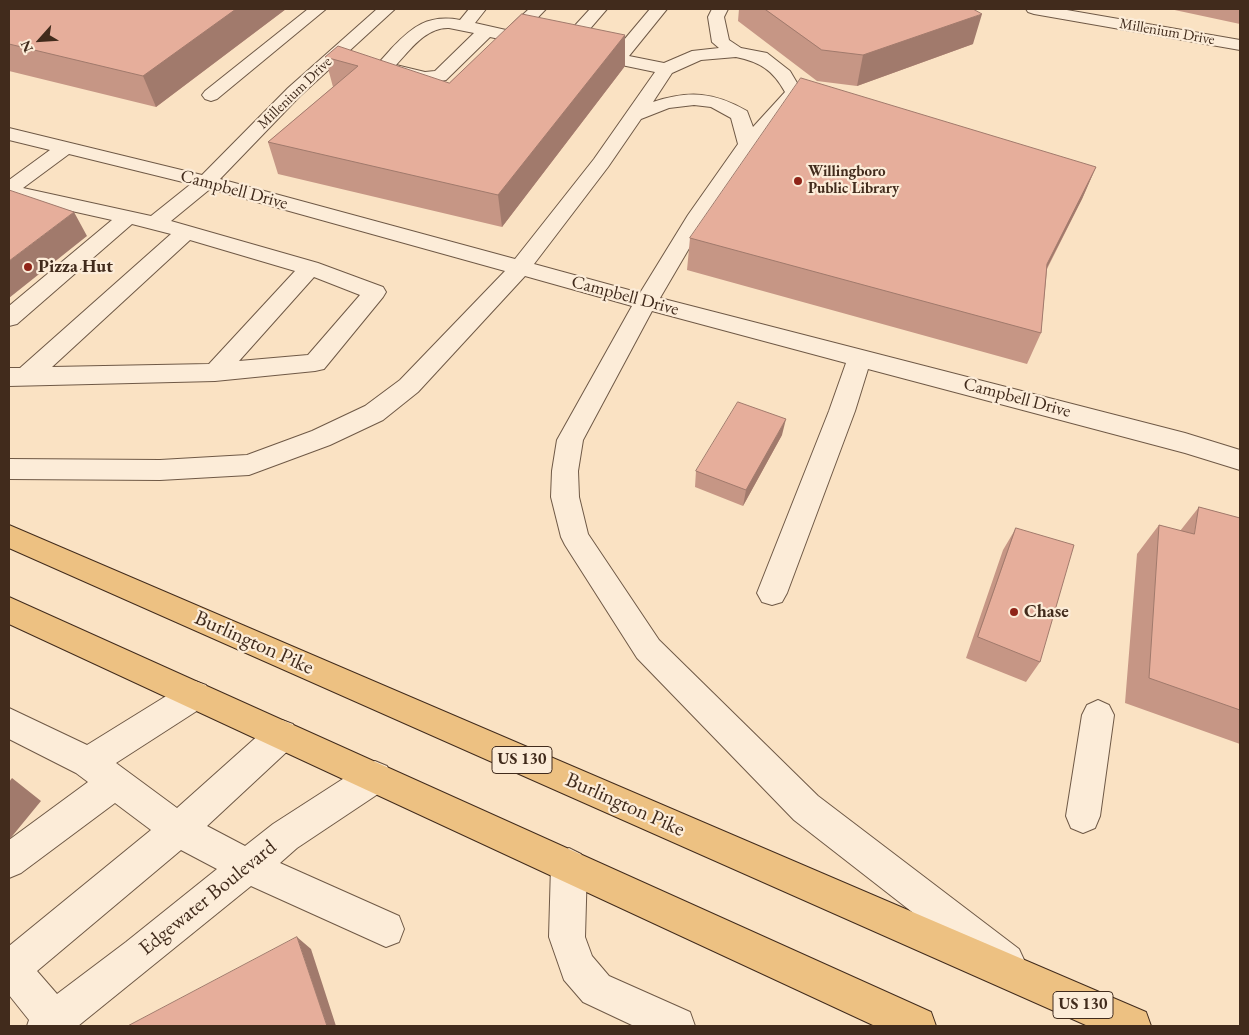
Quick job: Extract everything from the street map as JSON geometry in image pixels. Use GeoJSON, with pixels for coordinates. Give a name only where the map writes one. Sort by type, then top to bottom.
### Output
{"type":"FeatureCollection","features":[{"type":"Feature","properties":{"kind":"highway","name":"Burlington Pike"},"geometry":{"type":"LineString","coordinates":[[9,536],[1132,1026]]}},
{"type":"Feature","properties":{"kind":"highway"},"geometry":{"type":"LineString","coordinates":[[10,613],[195,695],[568,866],[876,1018],[918,1026]]}},
{"type":"Feature","properties":{"kind":"street"},"geometry":{"type":"LineString","coordinates":[[211,95],[318,9]]}},
{"type":"Feature","properties":{"kind":"street","name":"Millenium Drive"},"geometry":{"type":"LineString","coordinates":[[155,223],[206,182],[294,92],[341,59],[387,9]]}},
{"type":"Feature","properties":{"kind":"street"},"geometry":{"type":"LineString","coordinates":[[464,26],[478,9]]}},
{"type":"Feature","properties":{"kind":"street"},"geometry":{"type":"LineString","coordinates":[[510,36],[538,9]]}},
{"type":"Feature","properties":{"kind":"street"},"geometry":{"type":"LineString","coordinates":[[564,48],[599,9]]}},
{"type":"Feature","properties":{"kind":"street"},"geometry":{"type":"LineString","coordinates":[[617,59],[659,9]]}},
{"type":"Feature","properties":{"kind":"street"},"geometry":{"type":"LineString","coordinates":[[720,9],[716,17],[722,42],[736,52]]}},
{"type":"Feature","properties":{"kind":"street","name":"Millenium Drive"},"geometry":{"type":"LineString","coordinates":[[1034,9],[1240,46]]}},
{"type":"Feature","properties":{"kind":"street"},"geometry":{"type":"LineString","coordinates":[[384,67],[422,30],[430,25],[443,22],[666,69]]}},
{"type":"Feature","properties":{"kind":"street"},"geometry":{"type":"LineString","coordinates":[[367,64],[426,77],[440,76],[486,31]]}},
{"type":"Feature","properties":{"kind":"street"},"geometry":{"type":"LineString","coordinates":[[9,469],[160,470],[249,465],[321,438],[374,413],[409,386],[520,268],[601,163],[666,69],[698,55],[736,52],[761,57],[784,75],[794,93],[748,144],[698,215],[646,302],[570,440],[565,471],[565,497],[575,537],[648,649],[806,808],[1035,984]]}},
{"type":"Feature","properties":{"kind":"street"},"geometry":{"type":"LineString","coordinates":[[634,115],[655,106],[682,100],[716,102],[740,115],[748,144]]}},
{"type":"Feature","properties":{"kind":"street","name":"Campbell Drive"},"geometry":{"type":"LineString","coordinates":[[9,134],[206,182],[646,302],[1185,443],[1240,460]]}},
{"type":"Feature","properties":{"kind":"street"},"geometry":{"type":"LineString","coordinates":[[9,190],[65,148]]}},
{"type":"Feature","properties":{"kind":"street"},"geometry":{"type":"LineString","coordinates":[[9,190],[155,223],[310,268],[376,292],[315,363],[215,372],[18,377]]}},
{"type":"Feature","properties":{"kind":"street"},"geometry":{"type":"LineString","coordinates":[[9,318],[128,217]]}},
{"type":"Feature","properties":{"kind":"street"},"geometry":{"type":"LineString","coordinates":[[18,377],[186,232]]}},
{"type":"Feature","properties":{"kind":"street"},"geometry":{"type":"LineString","coordinates":[[215,372],[310,268]]}},
{"type":"Feature","properties":{"kind":"street"},"geometry":{"type":"LineString","coordinates":[[772,593],[842,411],[860,358]]}},
{"type":"Feature","properties":{"kind":"street"},"geometry":{"type":"LineString","coordinates":[[88,762],[195,695]]}},
{"type":"Feature","properties":{"kind":"street"},"geometry":{"type":"LineString","coordinates":[[1083,816],[1098,715]]}},
{"type":"Feature","properties":{"kind":"street"},"geometry":{"type":"LineString","coordinates":[[9,723],[88,762],[179,830],[247,866],[386,929]]}},
{"type":"Feature","properties":{"kind":"street"},"geometry":{"type":"LineString","coordinates":[[54,1024],[10,969],[179,830],[228,787],[282,735]]}},
{"type":"Feature","properties":{"kind":"street","name":"Edgewater Boulevard"},"geometry":{"type":"LineString","coordinates":[[54,1024],[285,836],[375,778]]}},
{"type":"Feature","properties":{"kind":"street"},"geometry":{"type":"LineString","coordinates":[[9,861],[116,782]]}},
{"type":"Feature","properties":{"kind":"street"},"geometry":{"type":"LineString","coordinates":[[568,866],[567,937],[577,967],[596,989],[671,1025]]}},
{"type":"Feature","properties":{"kind":"building"},"geometry":{"type":"Polygon","coordinates":[[[9,9],[236,9],[143,76],[9,44],[9,9]]]}},
{"type":"Feature","properties":{"kind":"building"},"geometry":{"type":"Polygon","coordinates":[[[765,9],[973,9],[982,14],[863,55],[822,50],[765,9]]]}},
{"type":"Feature","properties":{"kind":"building"},"geometry":{"type":"Polygon","coordinates":[[[522,14],[625,35],[498,195],[268,142],[358,66],[325,57],[338,46],[449,83],[522,14]]]}},
{"type":"Feature","properties":{"kind":"building"},"geometry":{"type":"Polygon","coordinates":[[[801,78],[1096,167],[1047,264],[1041,333],[690,238],[801,78]]]}},
{"type":"Feature","properties":{"kind":"building"},"geometry":{"type":"Polygon","coordinates":[[[9,190],[74,212],[9,261],[9,190]]]}},
{"type":"Feature","properties":{"kind":"building"},"geometry":{"type":"Polygon","coordinates":[[[738,402],[786,419],[746,490],[696,471],[738,402]]]}},
{"type":"Feature","properties":{"kind":"building"},"geometry":{"type":"Polygon","coordinates":[[[1199,507],[1240,518],[1240,710],[1149,678],[1159,525],[1194,534],[1199,507]]]}},
{"type":"Feature","properties":{"kind":"building","name":"Chase"},"geometry":{"type":"Polygon","coordinates":[[[1016,528],[1074,545],[1040,662],[978,637],[1016,528]]]}},
{"type":"Feature","properties":{"kind":"building"},"geometry":{"type":"Polygon","coordinates":[[[297,937],[327,1026],[128,1026],[297,937]]]}},
{"type":"Feature","properties":{"kind":"place","name":"Willingboro Public Library"},"geometry":{"type":"Point","coordinates":[798,181]}},
{"type":"Feature","properties":{"kind":"place","name":"Pizza Hut"},"geometry":{"type":"Point","coordinates":[28,267]}},
{"type":"Feature","properties":{"kind":"place","name":"Chase"},"geometry":{"type":"Point","coordinates":[1014,612]}}]}
